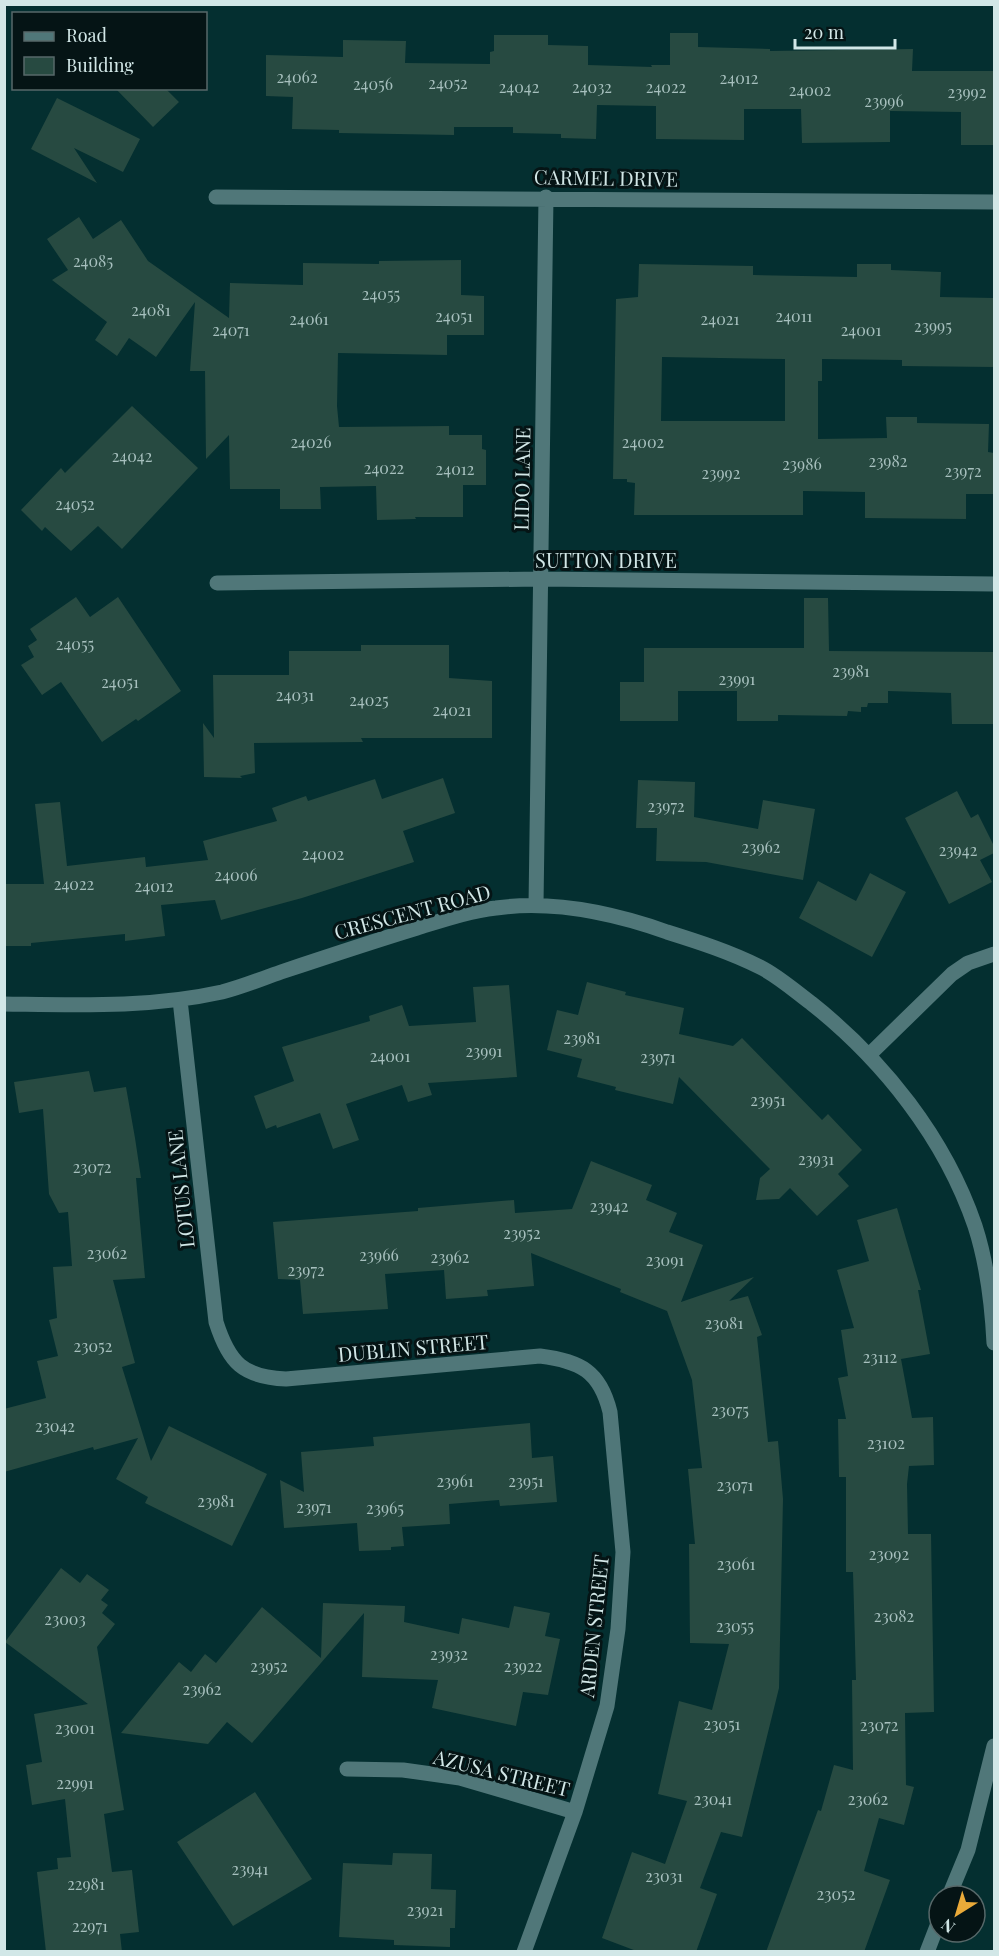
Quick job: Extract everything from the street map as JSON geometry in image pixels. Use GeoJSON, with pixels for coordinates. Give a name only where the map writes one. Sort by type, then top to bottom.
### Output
{"type":"FeatureCollection","features":[{"type":"Feature","properties":{"kind":"street","name":"CARMEL DRIVE"},"geometry":{"type":"LineString","coordinates":[[216,197],[546,197],[994,202]]}},
{"type":"Feature","properties":{"kind":"street","name":"LIDO LANE"},"geometry":{"type":"LineString","coordinates":[[536,905],[546,197]]}},
{"type":"Feature","properties":{"kind":"street","name":"SUTTON DRIVE"},"geometry":{"type":"LineString","coordinates":[[217,583],[540,579],[994,584]]}},
{"type":"Feature","properties":{"kind":"street","name":"CRESCENT ROAD"},"geometry":{"type":"LineString","coordinates":[[4,1004],[120,1006],[180,1000],[225,991],[457,916],[496,908],[536,905],[597,912],[649,925],[719,949],[763,968],[837,1024],[868,1055],[921,1118],[957,1184],[975,1226],[986,1271],[994,1340]]}},
{"type":"Feature","properties":{"kind":"street"},"geometry":{"type":"LineString","coordinates":[[868,1055],[952,974],[968,963],[994,954]]}},
{"type":"Feature","properties":{"kind":"street","name":"LOTUS LANE"},"geometry":{"type":"LineString","coordinates":[[180,1000],[216,1322],[224,1347],[241,1367]]}},
{"type":"Feature","properties":{"kind":"street","name":"DUBLIN STREET"},"geometry":{"type":"LineString","coordinates":[[241,1367],[262,1378],[286,1379],[540,1356],[567,1359],[589,1371]]}},
{"type":"Feature","properties":{"kind":"street","name":"ARDEN STREET"},"geometry":{"type":"LineString","coordinates":[[524,1952],[575,1812],[607,1706],[618,1629],[623,1552],[610,1412],[605,1391],[589,1371]]}},
{"type":"Feature","properties":{"kind":"street"},"geometry":{"type":"LineString","coordinates":[[954,1884],[968,1850],[994,1746]]}},
{"type":"Feature","properties":{"kind":"street","name":"AZUSA STREET"},"geometry":{"type":"LineString","coordinates":[[347,1769],[403,1770],[460,1778],[575,1812]]}},
{"type":"Feature","properties":{"kind":"building"},"geometry":{"type":"Polygon","coordinates":[[[670,33],[698,33],[698,47],[770,49],[770,51],[913,49],[912,71],[994,71],[994,145],[961,145],[961,112],[890,111],[890,142],[802,143],[801,109],[744,109],[744,140],[656,139],[656,106],[597,105],[596,139],[561,138],[561,134],[513,133],[513,127],[454,127],[454,135],[339,133],[339,130],[292,129],[293,97],[266,96],[266,55],[343,57],[343,40],[406,41],[405,63],[490,64],[490,52],[494,51],[494,35],[548,35],[548,45],[588,46],[588,65],[652,67],[651,65],[670,65],[670,33]]]}},
{"type":"Feature","properties":{"kind":"building"},"geometry":{"type":"Polygon","coordinates":[[[117,90],[167,90],[179,102],[153,127],[117,90]]]}},
{"type":"Feature","properties":{"kind":"building"},"geometry":{"type":"Polygon","coordinates":[[[57,98],[140,139],[123,172],[74,148],[97,183],[31,149],[57,98]]]}},
{"type":"Feature","properties":{"kind":"building"},"geometry":{"type":"Polygon","coordinates":[[[79,217],[93,239],[121,220],[148,261],[229,318],[230,283],[303,285],[303,263],[379,264],[379,261],[461,260],[461,295],[484,296],[484,335],[447,335],[447,355],[338,353],[339,427],[449,426],[449,435],[482,435],[482,449],[486,450],[486,485],[463,485],[463,517],[377,520],[376,486],[320,487],[321,509],[280,509],[280,489],[230,489],[229,435],[206,459],[205,371],[190,371],[195,302],[156,357],[129,338],[117,356],[95,340],[107,322],[52,280],[68,270],[47,239],[79,217]]]}},
{"type":"Feature","properties":{"kind":"building"},"geometry":{"type":"Polygon","coordinates":[[[639,264],[753,266],[753,275],[857,277],[857,264],[891,264],[891,270],[941,272],[940,297],[994,298],[994,367],[902,366],[902,360],[822,359],[822,381],[818,381],[818,439],[887,438],[886,417],[917,417],[917,423],[989,424],[988,452],[994,453],[994,494],[966,494],[966,519],[865,518],[865,492],[803,491],[803,515],[634,515],[635,483],[627,482],[627,479],[613,479],[616,299],[638,297],[639,264]],[[662,357],[661,421],[785,421],[785,359],[662,357]]]}},
{"type":"Feature","properties":{"kind":"building"},"geometry":{"type":"Polygon","coordinates":[[[132,406],[198,468],[122,549],[98,526],[71,551],[45,527],[42,531],[21,510],[61,468],[65,473],[132,406]]]}},
{"type":"Feature","properties":{"kind":"building"},"geometry":{"type":"Polygon","coordinates":[[[76,597],[90,617],[118,597],[181,691],[138,721],[136,719],[102,742],[61,682],[42,695],[21,665],[34,657],[28,646],[37,640],[30,629],[76,597]]]}},
{"type":"Feature","properties":{"kind":"building"},"geometry":{"type":"Polygon","coordinates":[[[804,598],[828,598],[829,651],[994,652],[994,724],[952,724],[951,693],[888,691],[888,703],[868,703],[867,707],[861,707],[861,712],[848,711],[847,716],[778,715],[778,721],[737,721],[737,691],[678,691],[678,721],[620,721],[620,682],[644,682],[644,648],[804,648],[804,598]]]}},
{"type":"Feature","properties":{"kind":"building"},"geometry":{"type":"Polygon","coordinates":[[[361,645],[449,645],[449,678],[492,681],[492,738],[361,738],[363,742],[254,743],[255,773],[240,776],[242,778],[204,777],[203,723],[214,738],[213,675],[289,675],[289,651],[361,651],[361,645]]]}},
{"type":"Feature","properties":{"kind":"building"},"geometry":{"type":"Polygon","coordinates":[[[443,778],[455,813],[403,831],[414,862],[302,898],[221,920],[215,900],[161,905],[165,936],[125,941],[125,934],[31,943],[31,946],[4,946],[4,884],[44,884],[35,804],[60,802],[67,866],[145,857],[146,867],[208,860],[203,841],[277,821],[272,808],[306,796],[308,801],[375,779],[382,799],[443,778]]]}},
{"type":"Feature","properties":{"kind":"building"},"geometry":{"type":"Polygon","coordinates":[[[638,780],[695,782],[694,817],[758,829],[763,800],[815,809],[803,880],[706,862],[656,861],[657,828],[636,828],[638,780]]]}},
{"type":"Feature","properties":{"kind":"building"},"geometry":{"type":"Polygon","coordinates":[[[957,791],[971,818],[978,814],[994,846],[994,853],[980,860],[992,882],[949,904],[905,818],[957,791]]]}},
{"type":"Feature","properties":{"kind":"building"},"geometry":{"type":"Polygon","coordinates":[[[870,873],[906,892],[872,957],[799,918],[818,881],[856,901],[870,873]]]}},
{"type":"Feature","properties":{"kind":"building"},"geometry":{"type":"Polygon","coordinates":[[[587,982],[626,992],[625,995],[684,1008],[679,1034],[733,1046],[742,1038],[822,1120],[828,1114],[862,1150],[838,1174],[849,1186],[817,1216],[790,1188],[779,1199],[756,1200],[760,1178],[770,1169],[679,1077],[673,1104],[615,1090],[616,1087],[577,1077],[582,1059],[547,1050],[557,1010],[578,1015],[587,982]]]}},
{"type":"Feature","properties":{"kind":"building"},"geometry":{"type":"Polygon","coordinates":[[[509,985],[517,1077],[428,1083],[432,1095],[408,1102],[402,1085],[346,1104],[359,1140],[333,1149],[320,1113],[277,1128],[276,1125],[266,1129],[254,1096],[294,1081],[282,1047],[370,1021],[369,1016],[402,1005],[409,1026],[476,1022],[473,987],[509,985]]]}},
{"type":"Feature","properties":{"kind":"building"},"geometry":{"type":"Polygon","coordinates":[[[89,1071],[94,1092],[126,1087],[135,1138],[141,1178],[136,1178],[145,1278],[113,1280],[135,1363],[122,1367],[151,1461],[169,1426],[267,1474],[232,1546],[145,1503],[148,1497],[116,1479],[138,1438],[94,1450],[93,1447],[4,1472],[4,1409],[46,1398],[37,1361],[58,1356],[49,1320],[57,1318],[53,1267],[72,1266],[68,1212],[59,1213],[49,1194],[43,1109],[19,1113],[14,1082],[89,1071]]]}},
{"type":"Feature","properties":{"kind":"building"},"geometry":{"type":"Polygon","coordinates":[[[591,1161],[652,1185],[646,1200],[677,1213],[669,1232],[703,1245],[681,1302],[754,1277],[729,1301],[748,1296],[762,1335],[757,1337],[768,1442],[778,1441],[783,1499],[779,1688],[742,1837],[721,1832],[700,1888],[717,1894],[696,1952],[639,1952],[602,1938],[632,1852],[665,1864],[687,1801],[658,1794],[679,1701],[712,1710],[729,1644],[690,1643],[689,1544],[695,1544],[688,1469],[702,1468],[692,1380],[667,1311],[620,1292],[621,1289],[531,1253],[534,1286],[487,1290],[488,1296],[446,1299],[444,1270],[385,1274],[388,1309],[303,1314],[300,1280],[278,1279],[273,1222],[418,1211],[418,1208],[514,1200],[515,1213],[572,1209],[591,1161]]]}},
{"type":"Feature","properties":{"kind":"building"},"geometry":{"type":"Polygon","coordinates":[[[897,1208],[921,1290],[918,1290],[930,1354],[901,1359],[912,1418],[933,1417],[934,1465],[909,1466],[907,1484],[908,1534],[931,1534],[934,1712],[905,1713],[906,1785],[914,1787],[904,1825],[879,1818],[864,1871],[890,1880],[864,1952],[766,1952],[818,1810],[821,1811],[834,1765],[853,1770],[852,1680],[856,1680],[853,1572],[846,1572],[846,1477],[839,1477],[838,1419],[846,1419],[838,1378],[848,1376],[841,1330],[854,1328],[837,1270],[869,1261],[857,1220],[897,1208]]]}},
{"type":"Feature","properties":{"kind":"building"},"geometry":{"type":"Polygon","coordinates":[[[530,1423],[532,1458],[553,1456],[557,1502],[500,1506],[499,1500],[449,1504],[450,1524],[402,1527],[404,1546],[391,1547],[391,1550],[359,1551],[357,1523],[284,1528],[280,1480],[304,1492],[301,1452],[374,1446],[373,1437],[530,1423]]]}},
{"type":"Feature","properties":{"kind":"building"},"geometry":{"type":"Polygon","coordinates":[[[61,1568],[80,1583],[87,1574],[109,1590],[101,1600],[108,1605],[102,1613],[115,1624],[97,1647],[124,1810],[104,1814],[112,1872],[132,1870],[139,1932],[120,1934],[122,1952],[46,1952],[37,1872],[58,1869],[57,1858],[71,1857],[65,1799],[32,1805],[26,1765],[42,1762],[34,1714],[88,1704],[5,1642],[61,1568]]]}},
{"type":"Feature","properties":{"kind":"building"},"geometry":{"type":"Polygon","coordinates":[[[323,1603],[405,1606],[404,1622],[459,1634],[462,1618],[509,1628],[514,1606],[550,1613],[545,1636],[560,1639],[548,1695],[523,1692],[516,1726],[432,1708],[438,1680],[362,1677],[364,1613],[252,1743],[227,1722],[208,1744],[121,1733],[179,1662],[191,1672],[205,1654],[216,1663],[262,1607],[321,1658],[323,1603]]]}},
{"type":"Feature","properties":{"kind":"building"},"geometry":{"type":"Polygon","coordinates":[[[255,1792],[312,1879],[233,1926],[177,1842],[255,1792]]]}},
{"type":"Feature","properties":{"kind":"building"},"geometry":{"type":"Polygon","coordinates":[[[393,1853],[432,1854],[431,1889],[456,1890],[455,1928],[450,1928],[450,1947],[394,1945],[394,1940],[339,1937],[343,1863],[392,1865],[393,1853]]]}}]}
